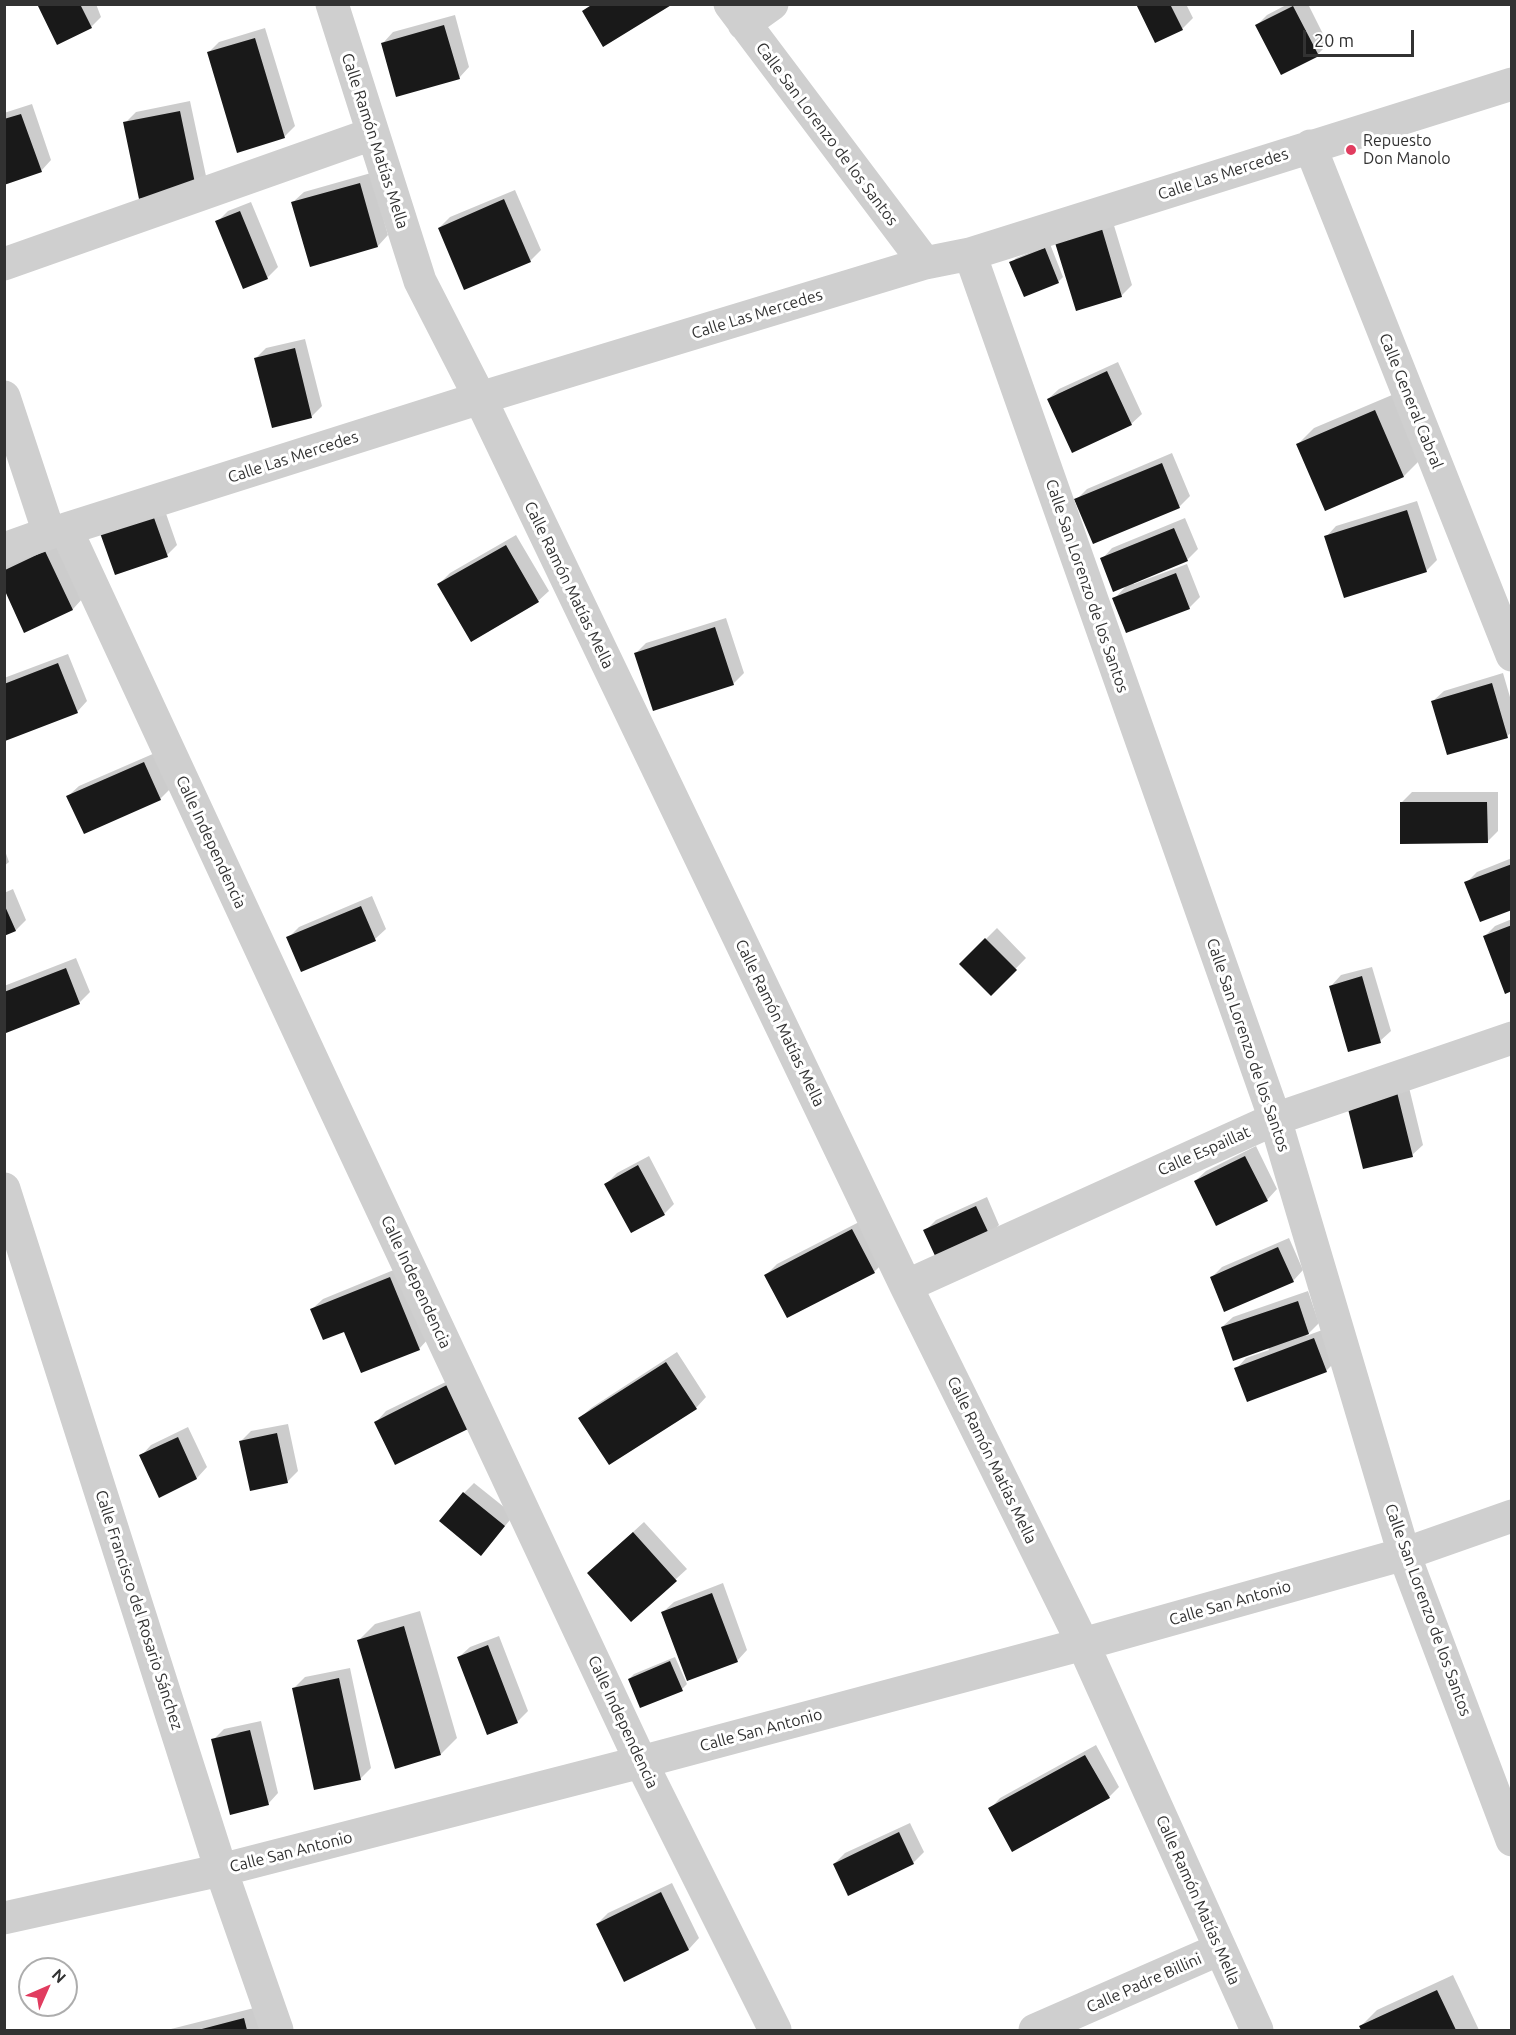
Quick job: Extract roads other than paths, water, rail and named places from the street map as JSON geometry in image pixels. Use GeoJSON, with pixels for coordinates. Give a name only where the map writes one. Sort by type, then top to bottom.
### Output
{"type":"FeatureCollection","features":[{"type":"Feature","properties":{"kind":"street","name":"Calle Ramón Matías Mella"},"geometry":{"type":"LineString","coordinates":[[332,4],[420,280],[480,398],[906,1286],[1083,1644],[1257,2031]]}},
{"type":"Feature","properties":{"kind":"street"},"geometry":{"type":"LineString","coordinates":[[737,14],[772,4]]}},
{"type":"Feature","properties":{"kind":"street","name":"Calle San Lorenzo de los Santos"},"geometry":{"type":"LineString","coordinates":[[737,14],[925,263]]}},
{"type":"Feature","properties":{"kind":"street","name":"Calle Las Mercedes"},"geometry":{"type":"LineString","coordinates":[[4,549],[480,398],[925,263],[970,254],[1512,84]]}},
{"type":"Feature","properties":{"kind":"street"},"geometry":{"type":"LineString","coordinates":[[4,264],[372,134]]}},
{"type":"Feature","properties":{"kind":"street","name":"Calle General Cabral"},"geometry":{"type":"LineString","coordinates":[[1310,146],[1512,655]]}},
{"type":"Feature","properties":{"kind":"street","name":"Calle San Lorenzo de los Santos"},"geometry":{"type":"LineString","coordinates":[[970,254],[1275,1119],[1404,1554],[1509,1825]]}},
{"type":"Feature","properties":{"kind":"street","name":"Calle Independencia"},"geometry":{"type":"LineString","coordinates":[[4,397],[58,531],[328,1094],[641,1761],[775,2031]]}},
{"type":"Feature","properties":{"kind":"street","name":"Calle Espaillat"},"geometry":{"type":"LineString","coordinates":[[906,1286],[1275,1119],[1512,1038]]}},
{"type":"Feature","properties":{"kind":"street","name":"Calle Francisco del Rosario Sánchez"},"geometry":{"type":"LineString","coordinates":[[4,1189],[221,1870],[277,2031]]}},
{"type":"Feature","properties":{"kind":"street","name":"Calle San Antonio"},"geometry":{"type":"LineString","coordinates":[[4,1918],[221,1870],[1083,1644],[1404,1554],[1512,1516]]}},
{"type":"Feature","properties":{"kind":"street","name":"Calle Padre Billini"},"geometry":{"type":"LineString","coordinates":[[1035,2031],[1221,1949]]}},
{"type":"Feature","properties":{"kind":"place","name":"Repuesto Don Manolo"},"geometry":{"type":"Point","coordinates":[1351,150]}}]}
